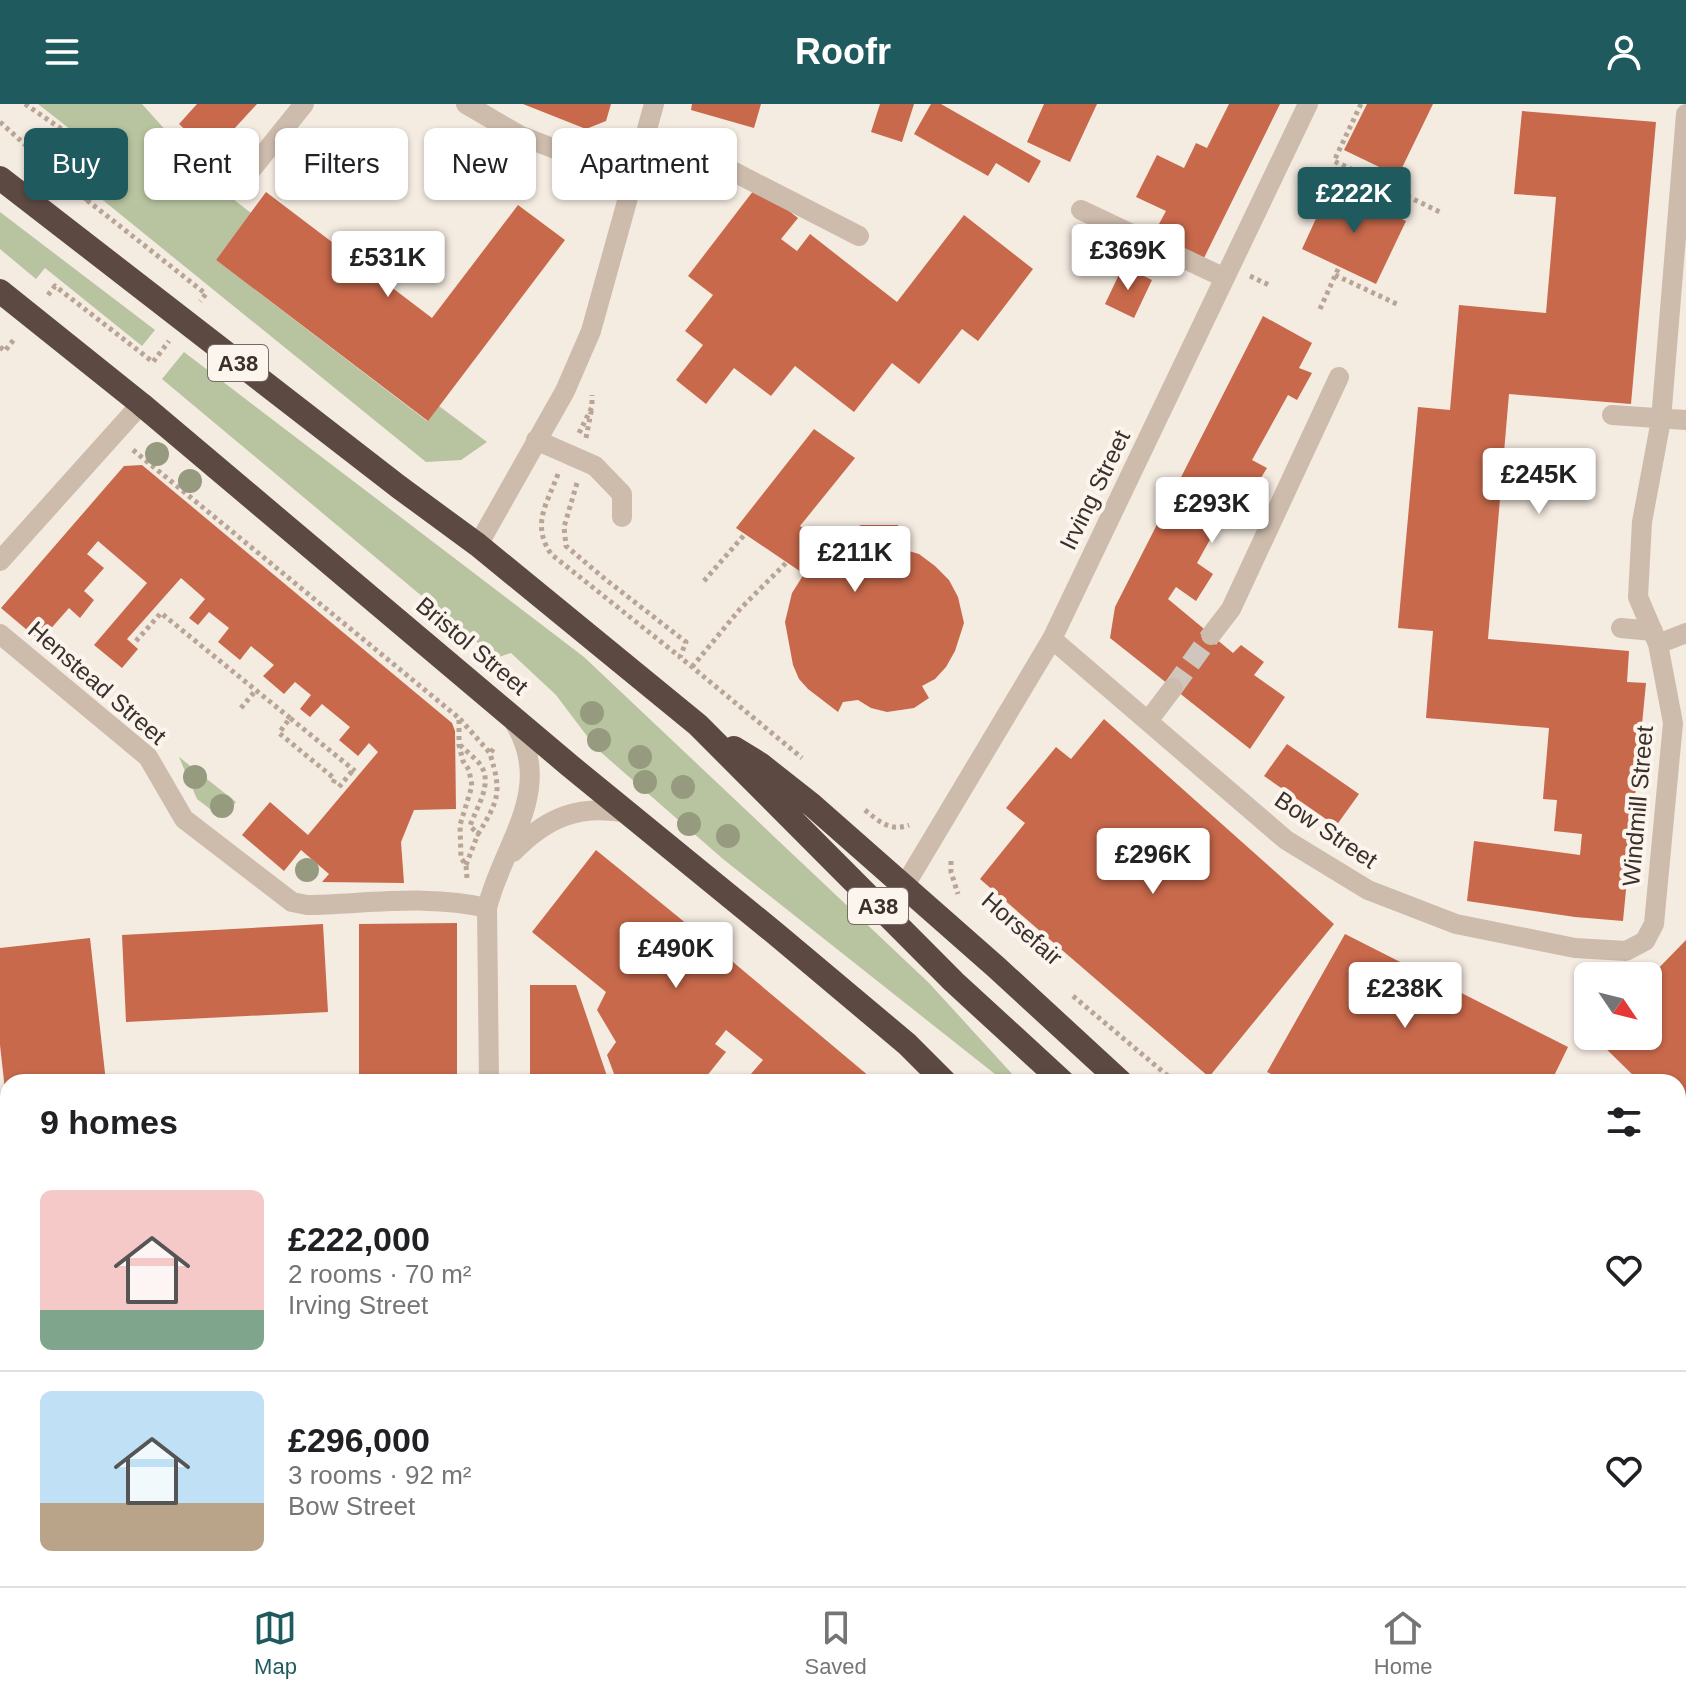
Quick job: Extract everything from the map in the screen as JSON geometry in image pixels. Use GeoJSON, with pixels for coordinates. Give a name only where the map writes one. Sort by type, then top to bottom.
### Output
{"type":"FeatureCollection","features":[{"type":"Feature","properties":{"kind":"highway","name":"A38"},"geometry":{"type":"LineString","coordinates":[[0,178],[478,545],[698,725],[954,982],[1054,1074]]}},
{"type":"Feature","properties":{"kind":"highway","name":"Bristol Street"},"geometry":{"type":"LineString","coordinates":[[0,291],[141,404],[907,1044]]}},
{"type":"Feature","properties":{"kind":"highway"},"geometry":{"type":"LineString","coordinates":[[698,725],[760,764],[812,805],[905,885],[1112,1074]]}},
{"type":"Feature","properties":{"kind":"highway"},"geometry":{"type":"LineString","coordinates":[[907,1044],[937,1074]]}},
{"type":"Feature","properties":{"kind":"highway"},"geometry":{"type":"LineString","coordinates":[[907,1044],[954,1074]]}},
{"type":"Feature","properties":{"kind":"street"},"geometry":{"type":"LineString","coordinates":[[259,160],[304,104]]}},
{"type":"Feature","properties":{"kind":"street"},"geometry":{"type":"LineString","coordinates":[[466,104],[519,135],[552,148]]}},
{"type":"Feature","properties":{"kind":"street"},"geometry":{"type":"LineString","coordinates":[[648,128],[654,104]]}},
{"type":"Feature","properties":{"kind":"street","name":"Irving Street"},"geometry":{"type":"LineString","coordinates":[[905,885],[1052,639],[1308,104]]}},
{"type":"Feature","properties":{"kind":"street","name":"Windmill Street"},"geometry":{"type":"LineString","coordinates":[[1626,951],[1645,941],[1654,924],[1680,721],[1655,637],[1638,597],[1642,522],[1661,420],[1686,114]]}},
{"type":"Feature","properties":{"kind":"street"},"geometry":{"type":"LineString","coordinates":[[737,174],[859,236]]}},
{"type":"Feature","properties":{"kind":"street"},"geometry":{"type":"LineString","coordinates":[[478,545],[565,391],[591,331],[629,200]]}},
{"type":"Feature","properties":{"kind":"street"},"geometry":{"type":"LineString","coordinates":[[1081,210],[1225,278]]}},
{"type":"Feature","properties":{"kind":"street"},"geometry":{"type":"LineString","coordinates":[[1211,635],[1231,609],[1339,377]]}},
{"type":"Feature","properties":{"kind":"street"},"geometry":{"type":"LineString","coordinates":[[0,561],[141,404]]}},
{"type":"Feature","properties":{"kind":"street"},"geometry":{"type":"LineString","coordinates":[[1612,415],[1686,420]]}},
{"type":"Feature","properties":{"kind":"street"},"geometry":{"type":"LineString","coordinates":[[536,440],[595,466],[622,494],[622,517]]}},
{"type":"Feature","properties":{"kind":"street"},"geometry":{"type":"LineString","coordinates":[[1621,628],[1655,637],[1686,633]]}},
{"type":"Feature","properties":{"kind":"street","name":"Henstead Street"},"geometry":{"type":"LineString","coordinates":[[0,634],[148,757],[184,819],[292,902],[307,905],[427,902],[478,906]]}},
{"type":"Feature","properties":{"kind":"street","name":"Bow Street"},"geometry":{"type":"LineString","coordinates":[[1052,639],[1286,840],[1368,890],[1456,924],[1575,948],[1626,951]]}},
{"type":"Feature","properties":{"kind":"street"},"geometry":{"type":"LineString","coordinates":[[1148,721],[1173,688]]}},
{"type":"Feature","properties":{"kind":"street"},"geometry":{"type":"LineString","coordinates":[[488,1074],[478,906],[493,883],[521,824],[529,792],[531,763],[523,737],[510,715]]}},
{"type":"Feature","properties":{"kind":"street"},"geometry":{"type":"LineString","coordinates":[[504,861],[533,831],[559,817],[586,810],[628,813]]}},
{"type":"Feature","properties":{"kind":"path"},"geometry":{"type":"LineString","coordinates":[[25,104],[60,128]]}},
{"type":"Feature","properties":{"kind":"path"},"geometry":{"type":"LineString","coordinates":[[1361,104],[1334,161],[1442,213]]}},
{"type":"Feature","properties":{"kind":"path"},"geometry":{"type":"LineString","coordinates":[[0,122],[88,201]]}},
{"type":"Feature","properties":{"kind":"path"},"geometry":{"type":"LineString","coordinates":[[1320,309],[1339,267]]}},
{"type":"Feature","properties":{"kind":"path"},"geometry":{"type":"LineString","coordinates":[[1335,275],[1399,305]]}},
{"type":"Feature","properties":{"kind":"path"},"geometry":{"type":"LineString","coordinates":[[7,333],[25,348]]}},
{"type":"Feature","properties":{"kind":"path"},"geometry":{"type":"LineString","coordinates":[[584,450],[592,407]]}},
{"type":"Feature","properties":{"kind":"path"},"geometry":{"type":"LineString","coordinates":[[113,434],[459,718],[490,754],[498,779],[496,805],[478,834],[466,865]]}},
{"type":"Feature","properties":{"kind":"path"},"geometry":{"type":"LineString","coordinates":[[578,479],[564,527],[566,546],[686,642],[680,657]]}},
{"type":"Feature","properties":{"kind":"path"},"geometry":{"type":"LineString","coordinates":[[556,480],[542,516],[540,535],[551,554],[808,762]]}},
{"type":"Feature","properties":{"kind":"path"},"geometry":{"type":"LineString","coordinates":[[704,581],[745,534]]}},
{"type":"Feature","properties":{"kind":"path"},"geometry":{"type":"LineString","coordinates":[[692,667],[740,609],[787,562]]}},
{"type":"Feature","properties":{"kind":"path"},"geometry":{"type":"LineString","coordinates":[[136,641],[161,613],[256,690],[290,718],[354,771],[336,785],[335,779],[279,733],[290,718]]}},
{"type":"Feature","properties":{"kind":"path"},"geometry":{"type":"LineString","coordinates":[[241,708],[256,690]]}},
{"type":"Feature","properties":{"kind":"path"},"geometry":{"type":"LineString","coordinates":[[459,718],[459,745],[472,786],[460,825],[461,858],[478,906]]}},
{"type":"Feature","properties":{"kind":"path"},"geometry":{"type":"LineString","coordinates":[[459,745],[480,764],[485,777],[484,794],[470,826],[478,834]]}},
{"type":"Feature","properties":{"kind":"path"},"geometry":{"type":"LineString","coordinates":[[490,754],[495,746]]}},
{"type":"Feature","properties":{"kind":"path"},"geometry":{"type":"LineString","coordinates":[[862,808],[887,827],[903,828],[914,823]]}},
{"type":"Feature","properties":{"kind":"path","name":"Horsefair"},"geometry":{"type":"LineString","coordinates":[[952,850],[951,872],[955,889],[962,899]]}},
{"type":"Feature","properties":{"kind":"path","name":"Horsefair"},"geometry":{"type":"LineString","coordinates":[[1063,987],[1166,1074]]}},
{"type":"Feature","properties":{"kind":"green space"},"geometry":{"type":"Polygon","coordinates":[[[38,104],[142,104],[164,128],[144,128],[144,200],[234,200],[251,213],[216,260],[427,421],[439,406],[487,442],[461,460],[426,462],[103,200],[128,200],[128,128],[69,128],[38,104]]]}},
{"type":"Feature","properties":{"kind":"green space"},"geometry":{"type":"Polygon","coordinates":[[[0,212],[155,330],[142,346],[45,268],[36,279],[0,249],[0,212]]]}},
{"type":"Feature","properties":{"kind":"green space"},"geometry":{"type":"Polygon","coordinates":[[[184,352],[584,657],[929,983],[1012,1074],[995,1074],[723,859],[596,748],[556,695],[511,653],[496,658],[162,379],[184,352]]]}},
{"type":"Feature","properties":{"kind":"green space"},"geometry":{"type":"Polygon","coordinates":[[[179,757],[236,802],[222,818],[197,799],[179,757]]]}},
{"type":"Feature","properties":{"kind":"building"},"geometry":{"type":"Polygon","coordinates":[[[197,104],[257,104],[235,128],[183,128],[179,124],[197,104]]]}},
{"type":"Feature","properties":{"kind":"building"},"geometry":{"type":"Polygon","coordinates":[[[523,104],[611,104],[606,121],[583,128],[523,104]]]}},
{"type":"Feature","properties":{"kind":"building"},"geometry":{"type":"Polygon","coordinates":[[[692,104],[761,104],[754,128],[691,110],[692,104]]]}},
{"type":"Feature","properties":{"kind":"building"},"geometry":{"type":"Polygon","coordinates":[[[880,104],[914,104],[902,142],[871,132],[880,104]]]}},
{"type":"Feature","properties":{"kind":"building"},"geometry":{"type":"Polygon","coordinates":[[[931,104],[941,104],[1041,161],[1029,183],[996,163],[988,176],[914,134],[931,104]]]}},
{"type":"Feature","properties":{"kind":"building"},"geometry":{"type":"Polygon","coordinates":[[[1044,104],[1097,104],[1070,162],[1027,142],[1044,104]]]}},
{"type":"Feature","properties":{"kind":"building"},"geometry":{"type":"Polygon","coordinates":[[[1229,104],[1280,104],[1202,262],[1152,237],[1166,211],[1136,197],[1157,155],[1184,168],[1196,143],[1207,148],[1229,104]]]}},
{"type":"Feature","properties":{"kind":"building"},"geometry":{"type":"Polygon","coordinates":[[[1367,104],[1433,104],[1398,176],[1344,150],[1367,104]]]}},
{"type":"Feature","properties":{"kind":"building"},"geometry":{"type":"Polygon","coordinates":[[[1522,111],[1656,122],[1631,404],[1509,394],[1488,639],[1629,651],[1627,682],[1646,683],[1623,921],[1467,901],[1474,841],[1580,855],[1582,834],[1554,831],[1557,800],[1543,799],[1549,728],[1426,718],[1433,631],[1398,628],[1418,407],[1450,410],[1459,305],[1546,313],[1556,197],[1514,194],[1522,111]]]}},
{"type":"Feature","properties":{"kind":"building"},"geometry":{"type":"Polygon","coordinates":[[[757,186],[798,218],[781,239],[797,251],[810,234],[897,302],[964,215],[1033,269],[978,341],[962,329],[919,384],[892,363],[854,412],[795,366],[771,396],[734,368],[706,404],[676,380],[703,345],[685,331],[713,295],[688,276],[757,186]]]}},
{"type":"Feature","properties":{"kind":"building"},"geometry":{"type":"Polygon","coordinates":[[[1331,186],[1406,221],[1376,284],[1302,249],[1331,186]]]}},
{"type":"Feature","properties":{"kind":"building"},"geometry":{"type":"Polygon","coordinates":[[[266,192],[432,318],[518,205],[565,240],[428,421],[216,260],[266,192]]]}},
{"type":"Feature","properties":{"kind":"building"},"geometry":{"type":"Polygon","coordinates":[[[1123,266],[1152,280],[1134,318],[1105,304],[1123,266]]]}},
{"type":"Feature","properties":{"kind":"building"},"geometry":{"type":"Polygon","coordinates":[[[1263,316],[1312,343],[1299,368],[1312,373],[1297,400],[1288,395],[1252,460],[1267,468],[1250,496],[1238,489],[1197,563],[1213,574],[1196,601],[1176,587],[1168,599],[1233,653],[1241,645],[1264,662],[1254,675],[1285,697],[1250,749],[1110,638],[1115,607],[1263,316]]]}},
{"type":"Feature","properties":{"kind":"building"},"geometry":{"type":"Polygon","coordinates":[[[814,429],[855,458],[800,526],[826,546],[841,534],[861,525],[898,525],[895,547],[919,554],[935,566],[949,580],[958,597],[964,623],[955,651],[935,679],[922,686],[929,698],[914,708],[887,712],[871,708],[858,700],[843,702],[838,712],[808,689],[793,665],[785,622],[792,593],[804,574],[736,528],[814,429]]]}},
{"type":"Feature","properties":{"kind":"building"},"geometry":{"type":"Polygon","coordinates":[[[142,465],[452,723],[455,731],[456,809],[414,810],[401,842],[404,883],[322,882],[329,874],[301,850],[284,871],[242,835],[270,802],[308,835],[378,752],[369,743],[358,756],[339,740],[350,727],[322,704],[310,717],[300,709],[311,695],[295,682],[284,694],[263,676],[274,665],[251,646],[240,660],[218,642],[229,628],[209,612],[198,625],[189,618],[205,599],[181,578],[127,639],[138,649],[122,668],[94,645],[147,583],[98,541],[87,554],[104,568],[84,591],[94,600],[80,618],[69,608],[40,641],[1,608],[124,466],[142,465]]]}},
{"type":"Feature","properties":{"kind":"building"},"geometry":{"type":"Polygon","coordinates":[[[1104,719],[1334,924],[1211,1074],[1206,1074],[980,879],[1025,823],[1006,808],[1056,747],[1071,759],[1104,719]]]}},
{"type":"Feature","properties":{"kind":"building"},"geometry":{"type":"Polygon","coordinates":[[[1287,744],[1359,794],[1336,826],[1264,776],[1287,744]]]}},
{"type":"Feature","properties":{"kind":"building"},"geometry":{"type":"Polygon","coordinates":[[[596,850],[866,1074],[751,1074],[763,1060],[726,1030],[715,1044],[726,1052],[708,1074],[614,1074],[607,1055],[616,1042],[597,1010],[606,992],[532,932],[596,850]]]}},
{"type":"Feature","properties":{"kind":"building"},"geometry":{"type":"Polygon","coordinates":[[[457,923],[457,1074],[359,1074],[359,924],[457,923]]]}},
{"type":"Feature","properties":{"kind":"building"},"geometry":{"type":"Polygon","coordinates":[[[323,924],[328,1012],[126,1022],[122,935],[323,924]]]}},
{"type":"Feature","properties":{"kind":"building"},"geometry":{"type":"Polygon","coordinates":[[[1345,934],[1568,1047],[1555,1074],[1267,1072],[1345,934]]]}},
{"type":"Feature","properties":{"kind":"building"},"geometry":{"type":"Polygon","coordinates":[[[90,938],[105,1074],[3,1074],[0,1045],[0,948],[90,938]]]}},
{"type":"Feature","properties":{"kind":"building"},"geometry":{"type":"Polygon","coordinates":[[[1686,940],[1686,1074],[1632,1074],[1607,1050],[1662,1050],[1662,965],[1686,940]]]}},
{"type":"Feature","properties":{"kind":"building"},"geometry":{"type":"Polygon","coordinates":[[[530,985],[576,985],[606,1074],[530,1074],[530,985]]]}},
{"type":"Feature","properties":{"kind":"tunnel"},"geometry":{"type":"LineString","coordinates":[[1173,688],[1211,635]]}}]}
